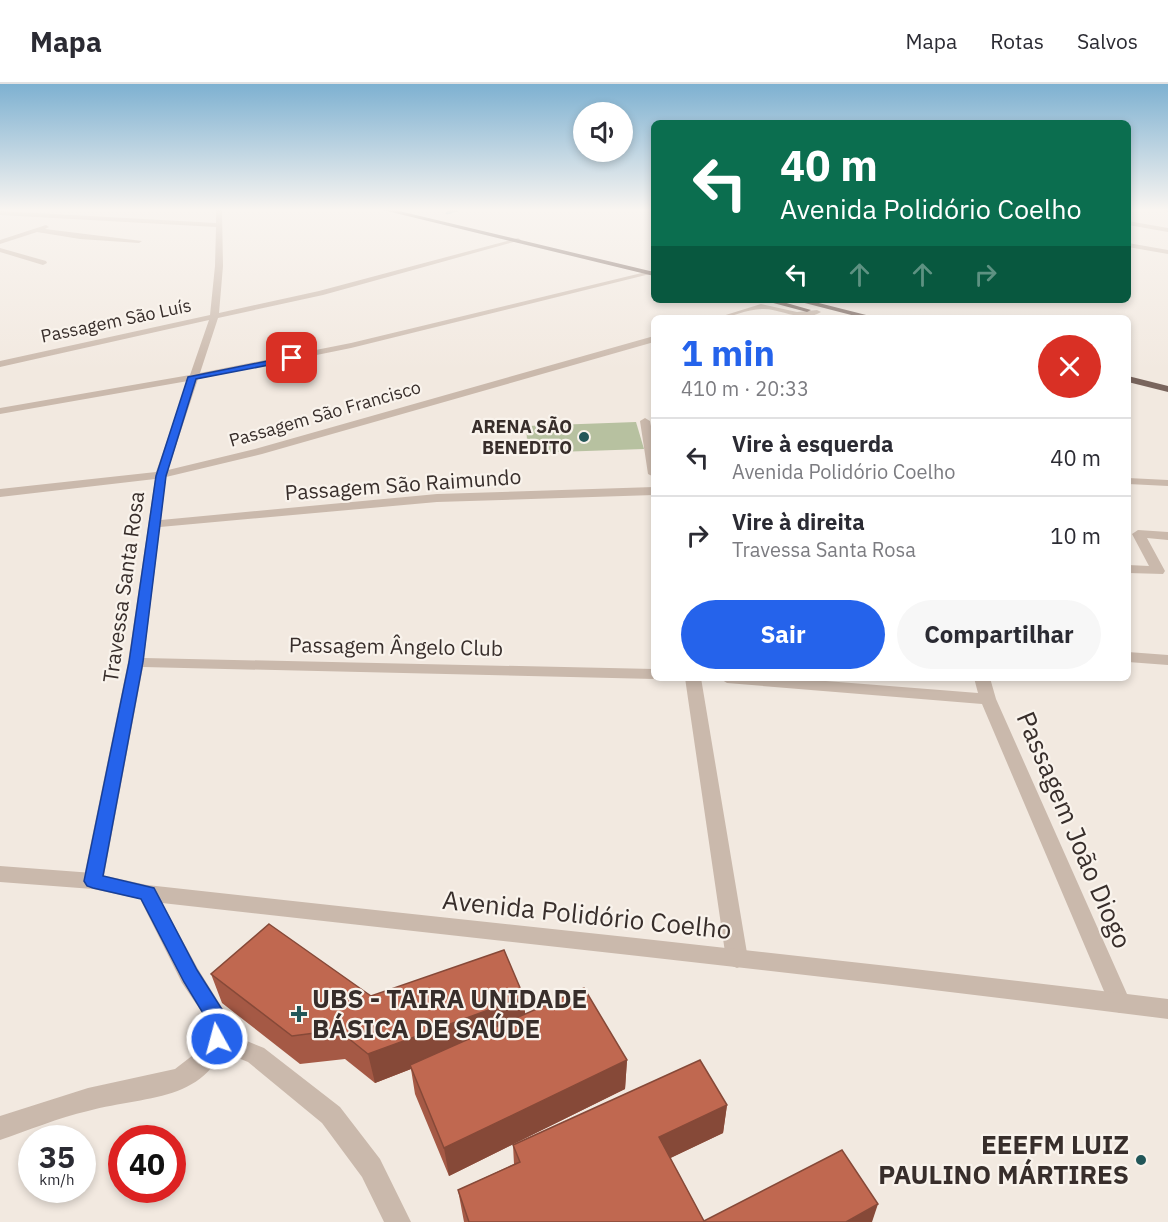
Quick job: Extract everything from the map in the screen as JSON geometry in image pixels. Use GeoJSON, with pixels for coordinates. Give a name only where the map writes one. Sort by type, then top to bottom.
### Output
{"type":"FeatureCollection","features":[{"type":"Feature","properties":{"kind":"main road"},"geometry":{"type":"LineString","coordinates":[[619,263],[651,271]]}},
{"type":"Feature","properties":{"kind":"main road"},"geometry":{"type":"LineString","coordinates":[[622,263],[651,270]]}},
{"type":"Feature","properties":{"kind":"main road"},"geometry":{"type":"LineString","coordinates":[[779,303],[830,315]]}},
{"type":"Feature","properties":{"kind":"main road"},"geometry":{"type":"LineString","coordinates":[[810,303],[861,315]]}},
{"type":"Feature","properties":{"kind":"main road"},"geometry":{"type":"LineString","coordinates":[[1131,380],[1168,389]]}},
{"type":"Feature","properties":{"kind":"main road"},"geometry":{"type":"LineString","coordinates":[[1131,387],[1168,395]]}},
{"type":"Feature","properties":{"kind":"street","name":"Travessa Santa Rosa"},"geometry":{"type":"LineString","coordinates":[[93,881],[136,662],[161,476],[214,317],[219,263]]}},
{"type":"Feature","properties":{"kind":"street","name":"Passagem São Luís"},"geometry":{"type":"LineString","coordinates":[[0,364],[320,293],[432,263]]}},
{"type":"Feature","properties":{"kind":"street"},"geometry":{"type":"LineString","coordinates":[[0,411],[96,391],[193,377],[335,349],[651,271]]}},
{"type":"Feature","properties":{"kind":"street"},"geometry":{"type":"LineString","coordinates":[[730,315],[758,306],[797,314],[817,312]]}},
{"type":"Feature","properties":{"kind":"street","name":"Passagem São Francisco"},"geometry":{"type":"LineString","coordinates":[[0,493],[161,476],[268,450],[651,340]]}},
{"type":"Feature","properties":{"kind":"street"},"geometry":{"type":"LineString","coordinates":[[645,421],[651,456]]}},
{"type":"Feature","properties":{"kind":"street"},"geometry":{"type":"LineString","coordinates":[[1131,481],[1168,483]]}},
{"type":"Feature","properties":{"kind":"street","name":"Passagem São Raimundo"},"geometry":{"type":"LineString","coordinates":[[155,524],[437,498],[651,491]]}},
{"type":"Feature","properties":{"kind":"street"},"geometry":{"type":"LineString","coordinates":[[1131,569],[1158,571],[1138,534],[1168,536]]}},
{"type":"Feature","properties":{"kind":"street"},"geometry":{"type":"LineString","coordinates":[[1131,657],[1168,660]]}},
{"type":"Feature","properties":{"kind":"street","name":"Passagem Ângelo Club"},"geometry":{"type":"LineString","coordinates":[[136,662],[651,674]]}},
{"type":"Feature","properties":{"kind":"street"},"geometry":{"type":"LineString","coordinates":[[693,681],[736,959]]}},
{"type":"Feature","properties":{"kind":"street"},"geometry":{"type":"LineString","coordinates":[[764,681],[988,699]]}},
{"type":"Feature","properties":{"kind":"street","name":"Passagem João Diogo"},"geometry":{"type":"LineString","coordinates":[[983,681],[988,699],[1120,1003]]}},
{"type":"Feature","properties":{"kind":"street","name":"Avenida Polidório Coelho"},"geometry":{"type":"LineString","coordinates":[[0,874],[93,881],[147,893],[736,959],[892,974],[1168,1009]]}},
{"type":"Feature","properties":{"kind":"street"},"geometry":{"type":"LineString","coordinates":[[0,1128],[88,1099],[173,1081],[195,1070],[206,1058],[217,1039],[220,1022],[190,976],[147,893]]}},
{"type":"Feature","properties":{"kind":"street"},"geometry":{"type":"LineString","coordinates":[[217,1039],[256,1055],[331,1115],[371,1168],[398,1222]]}},
{"type":"Feature","properties":{"kind":"green space","name":"ARENA SÃO BENEDITO"},"geometry":{"type":"Polygon","coordinates":[[[636,422],[644,449],[528,453],[526,426],[636,422]]]}},
{"type":"Feature","properties":{"kind":"building"},"geometry":{"type":"Polygon","coordinates":[[[269,924],[371,996],[504,950],[524,997],[368,1054],[338,1030],[292,1036],[211,974],[269,924]]]}},
{"type":"Feature","properties":{"kind":"building"},"geometry":{"type":"Polygon","coordinates":[[[584,988],[627,1060],[444,1148],[410,1065],[584,988]]]}},
{"type":"Feature","properties":{"kind":"building"},"geometry":{"type":"Polygon","coordinates":[[[700,1060],[727,1105],[659,1137],[704,1221],[842,1150],[878,1204],[846,1222],[469,1222],[458,1190],[520,1162],[513,1145],[700,1060]]]}},
{"type":"Feature","properties":{"kind":"place","name":"ARENA SÃO BENEDITO"},"geometry":{"type":"Point","coordinates":[584,437]}},
{"type":"Feature","properties":{"kind":"place","name":"UBS - TAIRA UNIDADE BÁSICA DE SAÚDE"},"geometry":{"type":"Point","coordinates":[299,1014]}},
{"type":"Feature","properties":{"kind":"place","name":"EEEFM LUIZ PAULINO MÁRTIRES"},"geometry":{"type":"Point","coordinates":[1141,1160]}},
{"type":"Feature","properties":{"kind":"route"},"geometry":{"type":"LineString","coordinates":[[217,1039],[220,1022],[190,976],[147,893],[93,881],[136,662],[161,476],[193,377],[292,358]]}}]}
